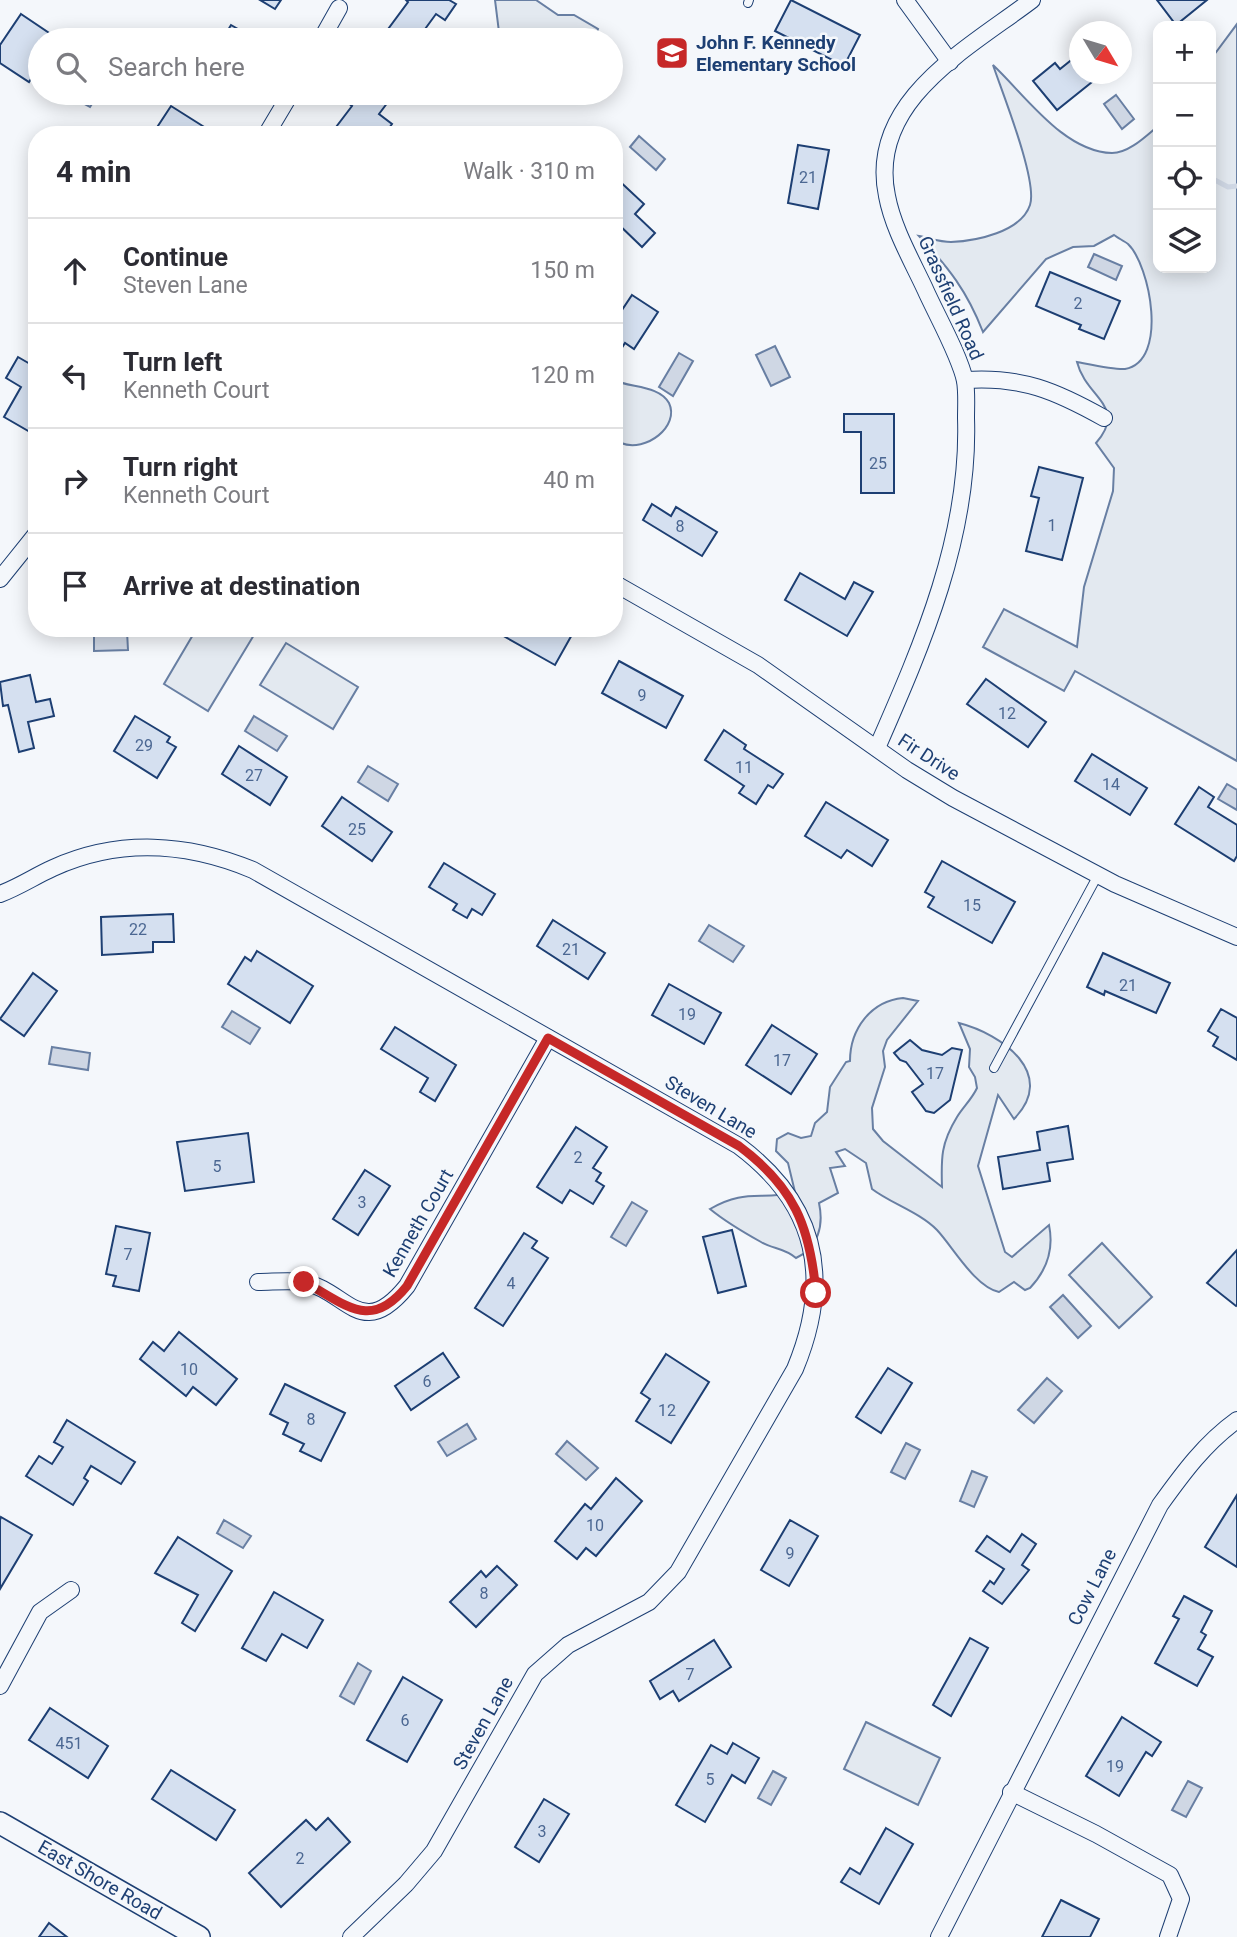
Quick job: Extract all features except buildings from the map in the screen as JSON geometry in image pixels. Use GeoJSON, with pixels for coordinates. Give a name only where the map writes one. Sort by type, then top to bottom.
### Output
{"type":"FeatureCollection","features":[{"type":"Feature","properties":{"kind":"main road","name":"East Shore Road"},"geometry":{"type":"LineString","coordinates":[[0,1823],[199,1937]]}},
{"type":"Feature","properties":{"kind":"street"},"geometry":{"type":"LineString","coordinates":[[905,0],[950,62]]}},
{"type":"Feature","properties":{"kind":"street","name":"Grassfield Road"},"geometry":{"type":"LineString","coordinates":[[877,748],[917,656],[952,550],[968,459],[965,380],[893,217],[884,175],[888,146],[898,118],[910,99],[950,62],[1032,0]]}},
{"type":"Feature","properties":{"kind":"street"},"geometry":{"type":"LineString","coordinates":[[328,28],[340,8]]}},
{"type":"Feature","properties":{"kind":"street"},"geometry":{"type":"LineString","coordinates":[[272,126],[283,105]]}},
{"type":"Feature","properties":{"kind":"street"},"geometry":{"type":"LineString","coordinates":[[965,380],[998,378],[1026,382],[1078,403],[1104,418]]}},
{"type":"Feature","properties":{"kind":"street"},"geometry":{"type":"LineString","coordinates":[[0,579],[28,544]]}},
{"type":"Feature","properties":{"kind":"street","name":"Fir Drive"},"geometry":{"type":"LineString","coordinates":[[623,588],[758,664],[953,798],[1098,875],[1237,937]]}},
{"type":"Feature","properties":{"kind":"street","name":"Steven Lane"},"geometry":{"type":"LineString","coordinates":[[0,894],[54,867],[96,853],[155,845],[194,850],[253,870],[739,1146],[776,1177],[794,1204],[812,1252],[816,1293],[810,1334],[795,1369],[678,1572],[649,1602],[568,1645],[535,1674],[434,1851],[407,1884],[351,1937]]}},
{"type":"Feature","properties":{"kind":"street","name":"Kenneth Court"},"geometry":{"type":"LineString","coordinates":[[258,1282],[304,1282],[357,1310],[373,1312],[395,1301],[407,1286],[548,1038]]}},
{"type":"Feature","properties":{"kind":"street","name":"Cow Lane"},"geometry":{"type":"LineString","coordinates":[[939,1937],[1160,1505],[1188,1465],[1216,1435],[1237,1420]]}},
{"type":"Feature","properties":{"kind":"street"},"geometry":{"type":"LineString","coordinates":[[0,1686],[40,1612],[71,1590]]}},
{"type":"Feature","properties":{"kind":"street"},"geometry":{"type":"LineString","coordinates":[[1011,1793],[1096,1834],[1170,1875],[1181,1899],[1168,1937]]}},
{"type":"Feature","properties":{"kind":"lane"},"geometry":{"type":"LineString","coordinates":[[994,1068],[1098,875]]}},
{"type":"Feature","properties":{"kind":"shaded area"},"geometry":{"type":"Polygon","coordinates":[[[495,0],[536,0],[558,15],[574,15],[596,28],[498,28],[495,0]]]}},
{"type":"Feature","properties":{"kind":"shaded area"},"geometry":{"type":"Polygon","coordinates":[[[1237,24],[1237,761],[1075,671],[1064,691],[983,647],[1004,609],[1077,647],[1084,587],[1113,491],[1114,468],[1096,443],[1105,430],[1108,420],[1106,411],[1088,385],[1077,362],[1125,369],[1139,362],[1147,349],[1151,311],[1143,271],[1136,255],[1128,244],[1114,235],[1094,246],[1073,247],[1046,259],[983,332],[956,281],[919,236],[951,242],[985,237],[1017,222],[1030,205],[1029,177],[1024,157],[993,65],[1046,120],[1078,143],[1094,150],[1112,153],[1125,150],[1153,130],[1153,273],[1216,273],[1216,52],[1237,24]]]}},
{"type":"Feature","properties":{"kind":"shaded area"},"geometry":{"type":"Polygon","coordinates":[[[1116,95],[1134,119],[1122,129],[1104,104],[1116,95]]]}},
{"type":"Feature","properties":{"kind":"shaded area"},"geometry":{"type":"Polygon","coordinates":[[[639,136],[665,159],[656,170],[630,147],[639,136]]]}},
{"type":"Feature","properties":{"kind":"shaded area"},"geometry":{"type":"Polygon","coordinates":[[[1094,254],[1122,266],[1116,280],[1088,267],[1094,254]]]}},
{"type":"Feature","properties":{"kind":"shaded area"},"geometry":{"type":"Polygon","coordinates":[[[775,346],[790,377],[771,386],[756,355],[775,346]]]}},
{"type":"Feature","properties":{"kind":"shaded area"},"geometry":{"type":"Polygon","coordinates":[[[679,353],[693,361],[673,396],[659,387],[679,353]]]}},
{"type":"Feature","properties":{"kind":"shaded area"},"geometry":{"type":"Polygon","coordinates":[[[623,383],[658,393],[669,403],[671,412],[670,420],[658,435],[650,441],[631,445],[623,443],[623,383]]]}},
{"type":"Feature","properties":{"kind":"shaded area"},"geometry":{"type":"Polygon","coordinates":[[[94,637],[127,637],[128,650],[94,651],[94,637]]]}},
{"type":"Feature","properties":{"kind":"shaded area"},"geometry":{"type":"Polygon","coordinates":[[[192,637],[253,637],[208,711],[164,684],[192,637]]]}},
{"type":"Feature","properties":{"kind":"shaded area"},"geometry":{"type":"Polygon","coordinates":[[[286,643],[358,687],[333,729],[260,685],[286,643]]]}},
{"type":"Feature","properties":{"kind":"shaded area"},"geometry":{"type":"Polygon","coordinates":[[[254,716],[287,736],[277,751],[245,731],[254,716]]]}},
{"type":"Feature","properties":{"kind":"shaded area"},"geometry":{"type":"Polygon","coordinates":[[[368,766],[398,784],[388,801],[358,782],[368,766]]]}},
{"type":"Feature","properties":{"kind":"shaded area"},"geometry":{"type":"Polygon","coordinates":[[[1227,784],[1237,790],[1237,810],[1218,799],[1227,784]]]}},
{"type":"Feature","properties":{"kind":"shaded area"},"geometry":{"type":"Polygon","coordinates":[[[709,925],[744,946],[733,962],[699,941],[709,925]]]}},
{"type":"Feature","properties":{"kind":"shaded area"},"geometry":{"type":"Polygon","coordinates":[[[903,998],[918,1001],[887,1040],[883,1051],[885,1067],[872,1108],[873,1129],[883,1141],[942,1187],[945,1143],[957,1117],[977,1088],[969,1067],[970,1049],[959,1023],[976,1028],[1007,1046],[1019,1058],[1027,1072],[1030,1087],[1026,1102],[1014,1119],[998,1095],[978,1166],[1005,1252],[1012,1257],[1049,1225],[1051,1242],[1048,1259],[1030,1288],[1025,1290],[1014,1282],[999,1292],[981,1283],[937,1230],[914,1213],[872,1189],[866,1163],[845,1149],[836,1152],[845,1166],[830,1168],[838,1193],[819,1203],[821,1220],[818,1235],[810,1248],[796,1258],[748,1235],[710,1209],[744,1197],[795,1192],[788,1163],[776,1151],[777,1139],[788,1133],[801,1138],[811,1136],[815,1123],[827,1112],[830,1087],[846,1062],[850,1061],[854,1038],[864,1019],[881,1005],[903,998]]]}},
{"type":"Feature","properties":{"kind":"shaded area"},"geometry":{"type":"Polygon","coordinates":[[[232,1011],[260,1028],[250,1044],[222,1027],[232,1011]]]}},
{"type":"Feature","properties":{"kind":"shaded area"},"geometry":{"type":"Polygon","coordinates":[[[52,1047],[90,1053],[88,1070],[49,1064],[52,1047]]]}},
{"type":"Feature","properties":{"kind":"shaded area"},"geometry":{"type":"Polygon","coordinates":[[[632,1202],[647,1211],[626,1246],[611,1237],[632,1202]]]}},
{"type":"Feature","properties":{"kind":"shaded area"},"geometry":{"type":"Polygon","coordinates":[[[1102,1243],[1152,1297],[1119,1328],[1069,1275],[1102,1243]]]}},
{"type":"Feature","properties":{"kind":"shaded area"},"geometry":{"type":"Polygon","coordinates":[[[1063,1295],[1091,1326],[1078,1338],[1050,1307],[1063,1295]]]}},
{"type":"Feature","properties":{"kind":"shaded area"},"geometry":{"type":"Polygon","coordinates":[[[1047,1378],[1062,1391],[1034,1423],[1018,1410],[1047,1378]]]}},
{"type":"Feature","properties":{"kind":"shaded area"},"geometry":{"type":"Polygon","coordinates":[[[467,1424],[476,1439],[447,1456],[438,1442],[467,1424]]]}},
{"type":"Feature","properties":{"kind":"shaded area"},"geometry":{"type":"Polygon","coordinates":[[[567,1441],[598,1468],[586,1480],[556,1454],[567,1441]]]}},
{"type":"Feature","properties":{"kind":"shaded area"},"geometry":{"type":"Polygon","coordinates":[[[906,1443],[920,1450],[905,1479],[891,1472],[906,1443]]]}},
{"type":"Feature","properties":{"kind":"shaded area"},"geometry":{"type":"Polygon","coordinates":[[[972,1471],[987,1477],[974,1507],[960,1501],[972,1471]]]}},
{"type":"Feature","properties":{"kind":"shaded area"},"geometry":{"type":"Polygon","coordinates":[[[224,1520],[251,1536],[243,1548],[217,1533],[224,1520]]]}},
{"type":"Feature","properties":{"kind":"shaded area"},"geometry":{"type":"Polygon","coordinates":[[[358,1663],[371,1671],[354,1704],[340,1696],[358,1663]]]}},
{"type":"Feature","properties":{"kind":"shaded area"},"geometry":{"type":"Polygon","coordinates":[[[866,1722],[940,1758],[918,1805],[844,1769],[866,1722]]]}},
{"type":"Feature","properties":{"kind":"shaded area"},"geometry":{"type":"Polygon","coordinates":[[[773,1771],[786,1778],[771,1805],[758,1798],[773,1771]]]}},
{"type":"Feature","properties":{"kind":"shaded area"},"geometry":{"type":"Polygon","coordinates":[[[1188,1781],[1202,1788],[1186,1817],[1172,1810],[1188,1781]]]}},
{"type":"Feature","properties":{"kind":"waterway"},"geometry":{"type":"LineString","coordinates":[[1216,181],[1228,187],[1237,186]]}},
{"type":"Feature","properties":{"kind":"place","name":"John F. Kennedy Elementary School"},"geometry":{"type":"Point","coordinates":[672,53]}},
{"type":"Feature","properties":{"kind":"route"},"geometry":{"type":"LineString","coordinates":[[304,1282],[357,1310],[373,1312],[395,1301],[407,1286],[548,1038],[739,1146],[763,1164],[776,1177],[794,1204],[806,1230],[812,1252],[816,1293]]}}]}
